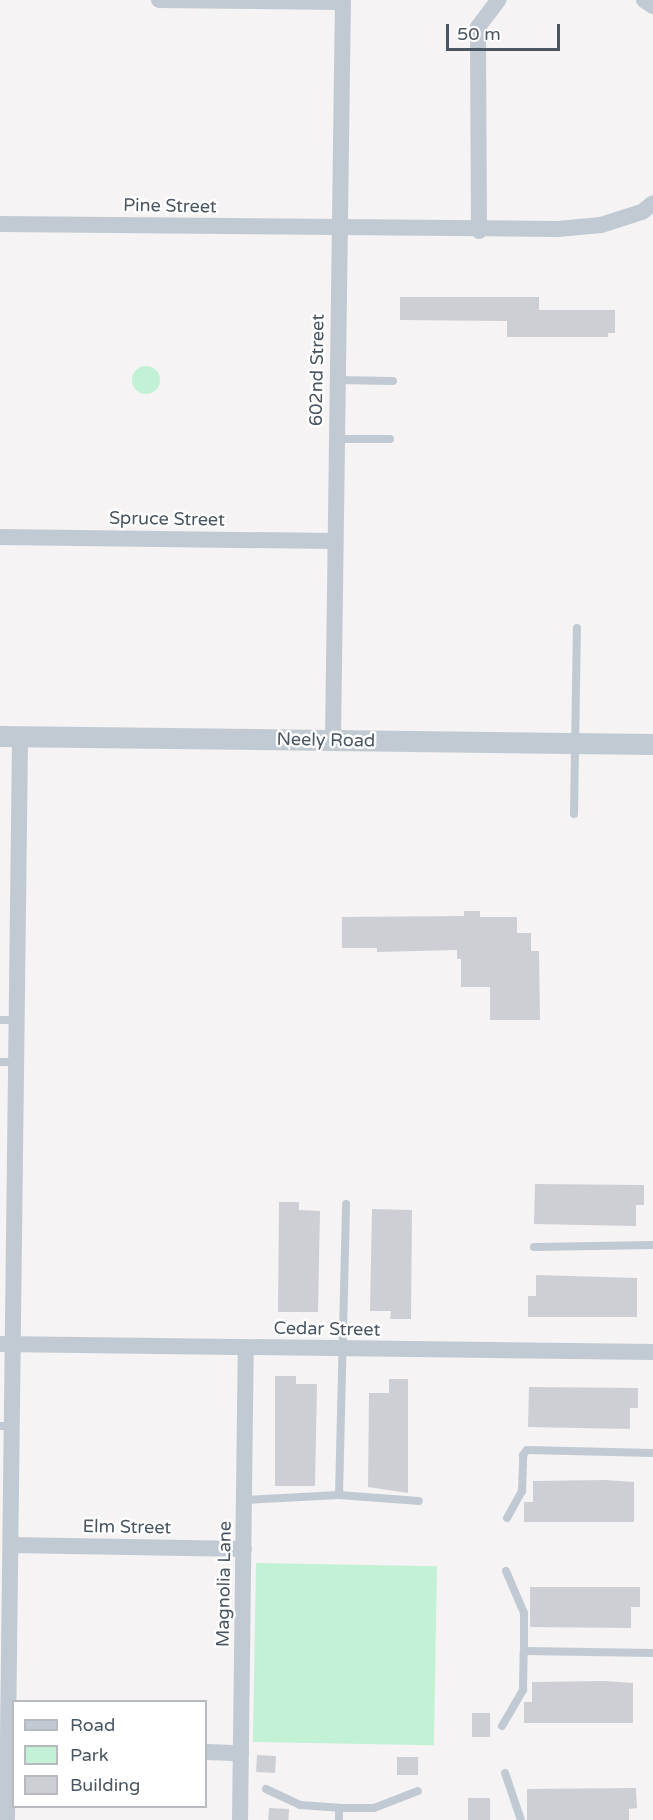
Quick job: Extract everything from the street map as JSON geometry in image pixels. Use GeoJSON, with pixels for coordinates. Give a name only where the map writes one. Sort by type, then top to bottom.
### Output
{"type":"FeatureCollection","features":[{"type":"Feature","properties":{"kind":"street"},"geometry":{"type":"LineString","coordinates":[[159,0],[343,1]]}},
{"type":"Feature","properties":{"kind":"street"},"geometry":{"type":"LineString","coordinates":[[478,231],[478,27],[498,0]]}},
{"type":"Feature","properties":{"kind":"street"},"geometry":{"type":"LineString","coordinates":[[644,0],[653,6]]}},
{"type":"Feature","properties":{"kind":"street","name":"602nd Street"},"geometry":{"type":"LineString","coordinates":[[333,740],[343,1]]}},
{"type":"Feature","properties":{"kind":"street","name":"Pine Street"},"geometry":{"type":"LineString","coordinates":[[0,224],[339,227],[478,231],[601,225],[642,212],[653,203]]}},
{"type":"Feature","properties":{"kind":"street","name":"Spruce Street"},"geometry":{"type":"LineString","coordinates":[[0,537],[334,541]]}},
{"type":"Feature","properties":{"kind":"street"},"geometry":{"type":"LineString","coordinates":[[7,1820],[11,1748],[11,1545],[6,1468],[10,736]]}},
{"type":"Feature","properties":{"kind":"street","name":"Neely Road"},"geometry":{"type":"LineString","coordinates":[[10,736],[653,744]]}},
{"type":"Feature","properties":{"kind":"street","name":"Cedar Street"},"geometry":{"type":"LineString","coordinates":[[7,1344],[653,1352]]}},
{"type":"Feature","properties":{"kind":"street","name":"Magnolia Lane"},"geometry":{"type":"LineString","coordinates":[[240,1820],[246,1348]]}},
{"type":"Feature","properties":{"kind":"street","name":"Elm Street"},"geometry":{"type":"LineString","coordinates":[[11,1545],[244,1549]]}},
{"type":"Feature","properties":{"kind":"street"},"geometry":{"type":"LineString","coordinates":[[207,1752],[241,1753]]}},
{"type":"Feature","properties":{"kind":"lane"},"geometry":{"type":"LineString","coordinates":[[337,380],[393,381]]}},
{"type":"Feature","properties":{"kind":"lane"},"geometry":{"type":"LineString","coordinates":[[336,439],[390,439]]}},
{"type":"Feature","properties":{"kind":"lane"},"geometry":{"type":"LineString","coordinates":[[574,814],[577,628]]}},
{"type":"Feature","properties":{"kind":"lane"},"geometry":{"type":"LineString","coordinates":[[339,1495],[346,1204]]}},
{"type":"Feature","properties":{"kind":"lane"},"geometry":{"type":"LineString","coordinates":[[534,1246],[653,1245]]}},
{"type":"Feature","properties":{"kind":"lane"},"geometry":{"type":"LineString","coordinates":[[507,1518],[522,1491],[523,1455],[527,1450],[653,1453]]}},
{"type":"Feature","properties":{"kind":"lane"},"geometry":{"type":"LineString","coordinates":[[245,1500],[339,1495],[419,1501]]}},
{"type":"Feature","properties":{"kind":"lane"},"geometry":{"type":"LineString","coordinates":[[502,1726],[523,1690],[524,1613],[506,1571]]}},
{"type":"Feature","properties":{"kind":"lane"},"geometry":{"type":"LineString","coordinates":[[524,1651],[653,1653]]}},
{"type":"Feature","properties":{"kind":"lane"},"geometry":{"type":"LineString","coordinates":[[505,1773],[521,1820]]}},
{"type":"Feature","properties":{"kind":"lane"},"geometry":{"type":"LineString","coordinates":[[266,1790],[300,1806],[339,1808],[374,1808],[418,1791]]}},
{"type":"Feature","properties":{"kind":"lane"},"geometry":{"type":"LineString","coordinates":[[339,1808],[339,1820]]}},
{"type":"Feature","properties":{"kind":"green space"},"geometry":{"type":"Polygon","coordinates":[[[146,366],[156,370],[160,380],[156,390],[146,394],[136,390],[132,380],[136,370],[146,366]]]}},
{"type":"Feature","properties":{"kind":"green space"},"geometry":{"type":"Polygon","coordinates":[[[256,1563],[437,1566],[434,1745],[253,1742],[256,1563]]]}},
{"type":"Feature","properties":{"kind":"building"},"geometry":{"type":"Polygon","coordinates":[[[400,297],[539,297],[539,310],[615,310],[615,333],[608,333],[608,337],[507,337],[507,321],[400,320],[400,297]]]}},
{"type":"Feature","properties":{"kind":"building"},"geometry":{"type":"Polygon","coordinates":[[[464,911],[480,911],[480,917],[517,917],[517,933],[531,933],[531,951],[539,951],[540,1020],[490,1020],[490,987],[461,987],[461,959],[457,959],[457,950],[377,952],[377,948],[342,948],[342,917],[464,916],[464,911]]]}},
{"type":"Feature","properties":{"kind":"building"},"geometry":{"type":"Polygon","coordinates":[[[535,1184],[644,1185],[644,1205],[636,1205],[636,1226],[534,1224],[535,1184]]]}},
{"type":"Feature","properties":{"kind":"building"},"geometry":{"type":"Polygon","coordinates":[[[279,1202],[299,1202],[299,1210],[320,1211],[318,1312],[278,1312],[279,1202]]]}},
{"type":"Feature","properties":{"kind":"building"},"geometry":{"type":"Polygon","coordinates":[[[372,1209],[412,1210],[411,1319],[390,1319],[391,1311],[370,1311],[372,1209]]]}},
{"type":"Feature","properties":{"kind":"building"},"geometry":{"type":"Polygon","coordinates":[[[536,1275],[637,1278],[637,1317],[528,1317],[528,1296],[536,1296],[536,1275]]]}},
{"type":"Feature","properties":{"kind":"building"},"geometry":{"type":"Polygon","coordinates":[[[275,1376],[296,1376],[296,1384],[317,1384],[315,1486],[275,1486],[275,1376]]]}},
{"type":"Feature","properties":{"kind":"building"},"geometry":{"type":"Polygon","coordinates":[[[389,1379],[408,1379],[408,1493],[368,1487],[369,1393],[389,1393],[389,1379]]]}},
{"type":"Feature","properties":{"kind":"building"},"geometry":{"type":"Polygon","coordinates":[[[529,1387],[638,1388],[638,1408],[630,1408],[630,1429],[528,1427],[529,1387]]]}},
{"type":"Feature","properties":{"kind":"building"},"geometry":{"type":"Polygon","coordinates":[[[533,1481],[634,1482],[634,1522],[524,1522],[524,1502],[533,1502],[533,1481]]]}},
{"type":"Feature","properties":{"kind":"building"},"geometry":{"type":"Polygon","coordinates":[[[530,1587],[640,1587],[640,1607],[631,1607],[631,1628],[530,1627],[530,1587]]]}},
{"type":"Feature","properties":{"kind":"building"},"geometry":{"type":"Polygon","coordinates":[[[532,1682],[633,1683],[633,1723],[524,1723],[524,1702],[532,1702],[532,1682]]]}},
{"type":"Feature","properties":{"kind":"building"},"geometry":{"type":"Polygon","coordinates":[[[472,1713],[490,1713],[490,1737],[472,1737],[472,1713]]]}},
{"type":"Feature","properties":{"kind":"building"},"geometry":{"type":"Polygon","coordinates":[[[257,1755],[276,1756],[275,1773],[256,1772],[257,1755]]]}},
{"type":"Feature","properties":{"kind":"building"},"geometry":{"type":"Polygon","coordinates":[[[397,1757],[418,1757],[418,1775],[397,1775],[397,1757]]]}},
{"type":"Feature","properties":{"kind":"building"},"geometry":{"type":"Polygon","coordinates":[[[636,1788],[637,1808],[629,1809],[629,1820],[527,1820],[527,1789],[636,1788]]]}},
{"type":"Feature","properties":{"kind":"building"},"geometry":{"type":"Polygon","coordinates":[[[468,1798],[490,1798],[490,1820],[468,1820],[468,1798]]]}},
{"type":"Feature","properties":{"kind":"building"},"geometry":{"type":"Polygon","coordinates":[[[269,1808],[289,1809],[288,1820],[268,1820],[269,1808]]]}}]}
